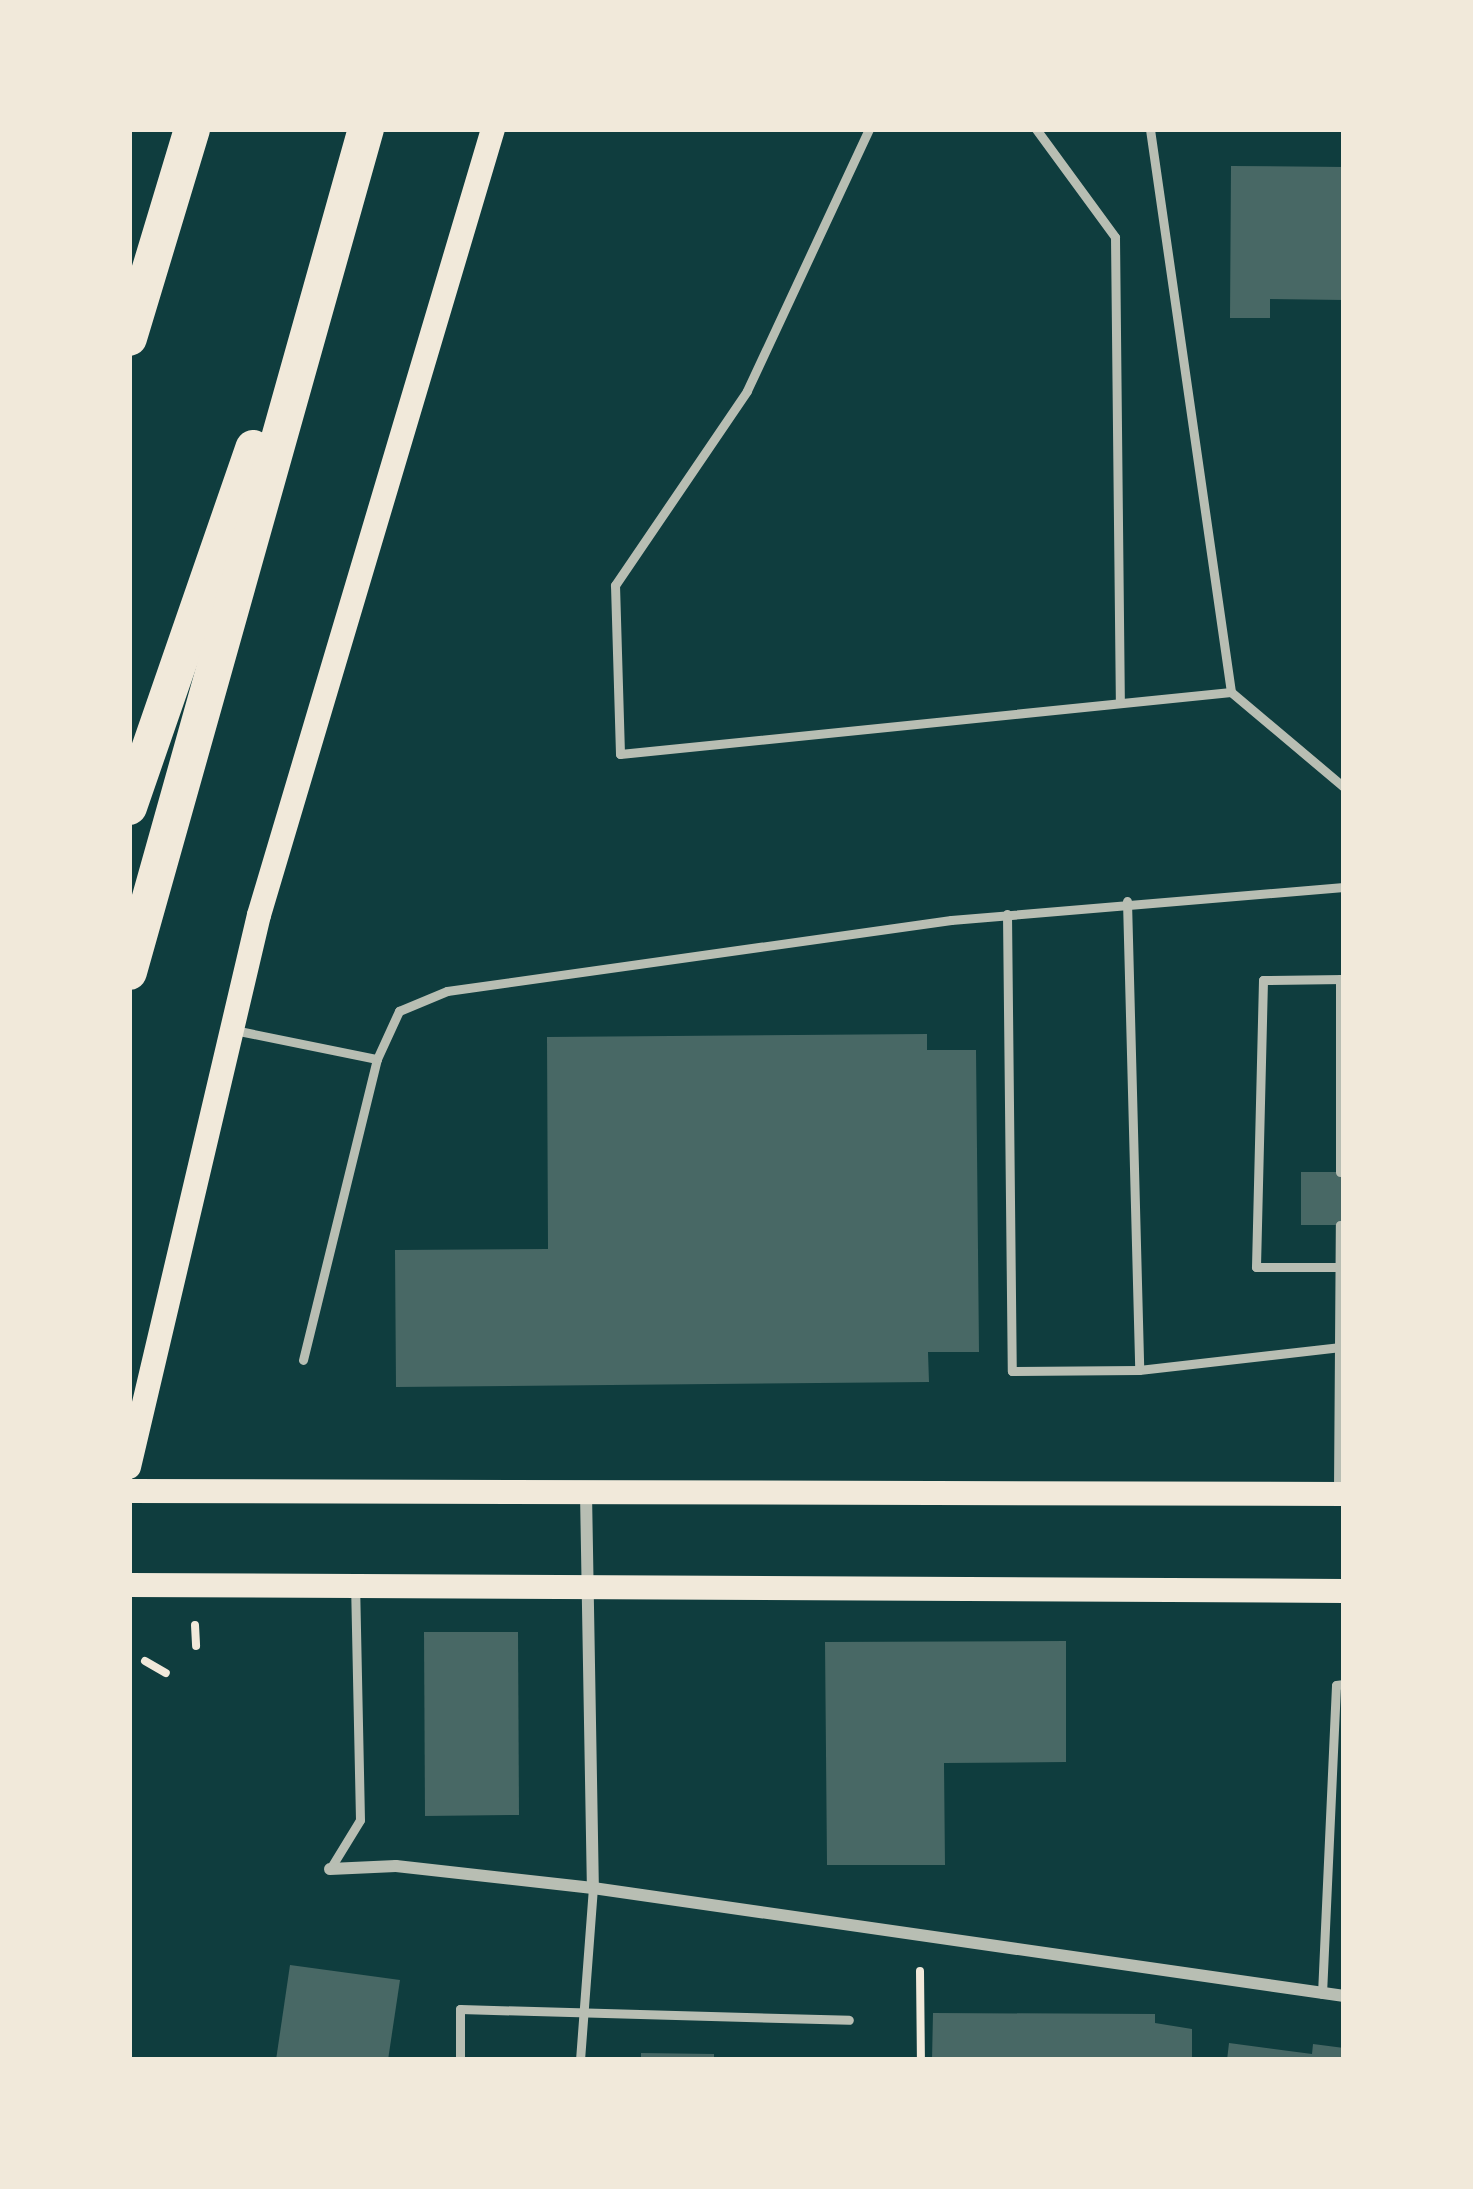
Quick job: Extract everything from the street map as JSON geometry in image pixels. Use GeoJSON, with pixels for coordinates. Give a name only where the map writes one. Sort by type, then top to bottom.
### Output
{"type":"FeatureCollection","features":[{"type":"Feature","properties":{"kind":"highway"},"geometry":{"type":"LineString","coordinates":[[129,338],[192,129]]}},
{"type":"Feature","properties":{"kind":"highway"},"geometry":{"type":"LineString","coordinates":[[129,807],[365,129]]}},
{"type":"Feature","properties":{"kind":"highway"},"geometry":{"type":"LineString","coordinates":[[129,972],[365,129]]}},
{"type":"Feature","properties":{"kind":"main road"},"geometry":{"type":"LineString","coordinates":[[129,1468],[228,1029],[493,129]]}},
{"type":"Feature","properties":{"kind":"main road"},"geometry":{"type":"LineString","coordinates":[[129,1491],[1341,1494]]}},
{"type":"Feature","properties":{"kind":"main road"},"geometry":{"type":"LineString","coordinates":[[129,1585],[1344,1592]]}},
{"type":"Feature","properties":{"kind":"street"},"geometry":{"type":"LineString","coordinates":[[586,1493],[593,1888]]}},
{"type":"Feature","properties":{"kind":"street"},"geometry":{"type":"LineString","coordinates":[[330,1869],[396,1866],[593,1888],[1344,1996]]}},
{"type":"Feature","properties":{"kind":"lane"},"geometry":{"type":"LineString","coordinates":[[869,129],[748,391],[615,585],[620,754],[1231,692]]}},
{"type":"Feature","properties":{"kind":"lane"},"geometry":{"type":"LineString","coordinates":[[1036,129],[1115,237],[1120,703]]}},
{"type":"Feature","properties":{"kind":"lane"},"geometry":{"type":"LineString","coordinates":[[1150,129],[1231,692],[1344,788]]}},
{"type":"Feature","properties":{"kind":"lane"},"geometry":{"type":"LineString","coordinates":[[303,1360],[377,1059],[399,1011],[448,991],[1007,914],[1344,886]]}},
{"type":"Feature","properties":{"kind":"lane"},"geometry":{"type":"LineString","coordinates":[[1127,902],[1139,1370]]}},
{"type":"Feature","properties":{"kind":"lane"},"geometry":{"type":"LineString","coordinates":[[1007,914],[1012,1371],[1139,1370],[1341,1347]]}},
{"type":"Feature","properties":{"kind":"lane"},"geometry":{"type":"LineString","coordinates":[[1340,1172],[1342,979],[1263,980],[1256,1267],[1344,1267]]}},
{"type":"Feature","properties":{"kind":"lane"},"geometry":{"type":"LineString","coordinates":[[228,1029],[377,1059]]}},
{"type":"Feature","properties":{"kind":"lane"},"geometry":{"type":"LineString","coordinates":[[1340,1225],[1344,1267],[1341,1494]]}},
{"type":"Feature","properties":{"kind":"lane"},"geometry":{"type":"LineString","coordinates":[[330,1869],[360,1820],[355,1588]]}},
{"type":"Feature","properties":{"kind":"lane"},"geometry":{"type":"LineString","coordinates":[[1322,1994],[1336,1684],[1344,1684]]}},
{"type":"Feature","properties":{"kind":"lane"},"geometry":{"type":"LineString","coordinates":[[580,2060],[593,1888]]}},
{"type":"Feature","properties":{"kind":"lane"},"geometry":{"type":"LineString","coordinates":[[460,2060],[460,2009],[849,2020]]}},
{"type":"Feature","properties":{"kind":"path"},"geometry":{"type":"LineString","coordinates":[[195,1625],[196,1646]]}},
{"type":"Feature","properties":{"kind":"path"},"geometry":{"type":"LineString","coordinates":[[145,1661],[166,1673]]}},
{"type":"Feature","properties":{"kind":"path"},"geometry":{"type":"LineString","coordinates":[[920,1970],[921,2060]]}},
{"type":"Feature","properties":{"kind":"building"},"geometry":{"type":"Polygon","coordinates":[[[1231,166],[1344,167],[1344,300],[1270,299],[1270,318],[1230,318],[1231,166]]]}},
{"type":"Feature","properties":{"kind":"building"},"geometry":{"type":"Polygon","coordinates":[[[927,1034],[927,1050],[976,1050],[979,1352],[928,1352],[929,1382],[396,1387],[395,1250],[548,1249],[547,1037],[927,1034]]]}},
{"type":"Feature","properties":{"kind":"building"},"geometry":{"type":"Polygon","coordinates":[[[1301,1172],[1344,1172],[1344,1225],[1301,1225],[1301,1172]]]}},
{"type":"Feature","properties":{"kind":"building"},"geometry":{"type":"Polygon","coordinates":[[[424,1632],[518,1632],[519,1815],[425,1816],[424,1632]]]}},
{"type":"Feature","properties":{"kind":"building"},"geometry":{"type":"Polygon","coordinates":[[[1066,1641],[1066,1762],[944,1763],[945,1865],[827,1865],[825,1642],[1066,1641]]]}},
{"type":"Feature","properties":{"kind":"building"},"geometry":{"type":"Polygon","coordinates":[[[290,1965],[400,1980],[388,2060],[276,2060],[290,1965]]]}},
{"type":"Feature","properties":{"kind":"building"},"geometry":{"type":"Polygon","coordinates":[[[933,2013],[1155,2014],[1155,2023],[1192,2029],[1192,2060],[932,2060],[933,2013]]]}},
{"type":"Feature","properties":{"kind":"building"},"geometry":{"type":"Polygon","coordinates":[[[1229,2043],[1312,2054],[1313,2044],[1344,2048],[1344,2060],[1227,2060],[1229,2043]]]}},
{"type":"Feature","properties":{"kind":"building"},"geometry":{"type":"Polygon","coordinates":[[[641,2053],[714,2054],[714,2060],[641,2060],[641,2053]]]}}]}
